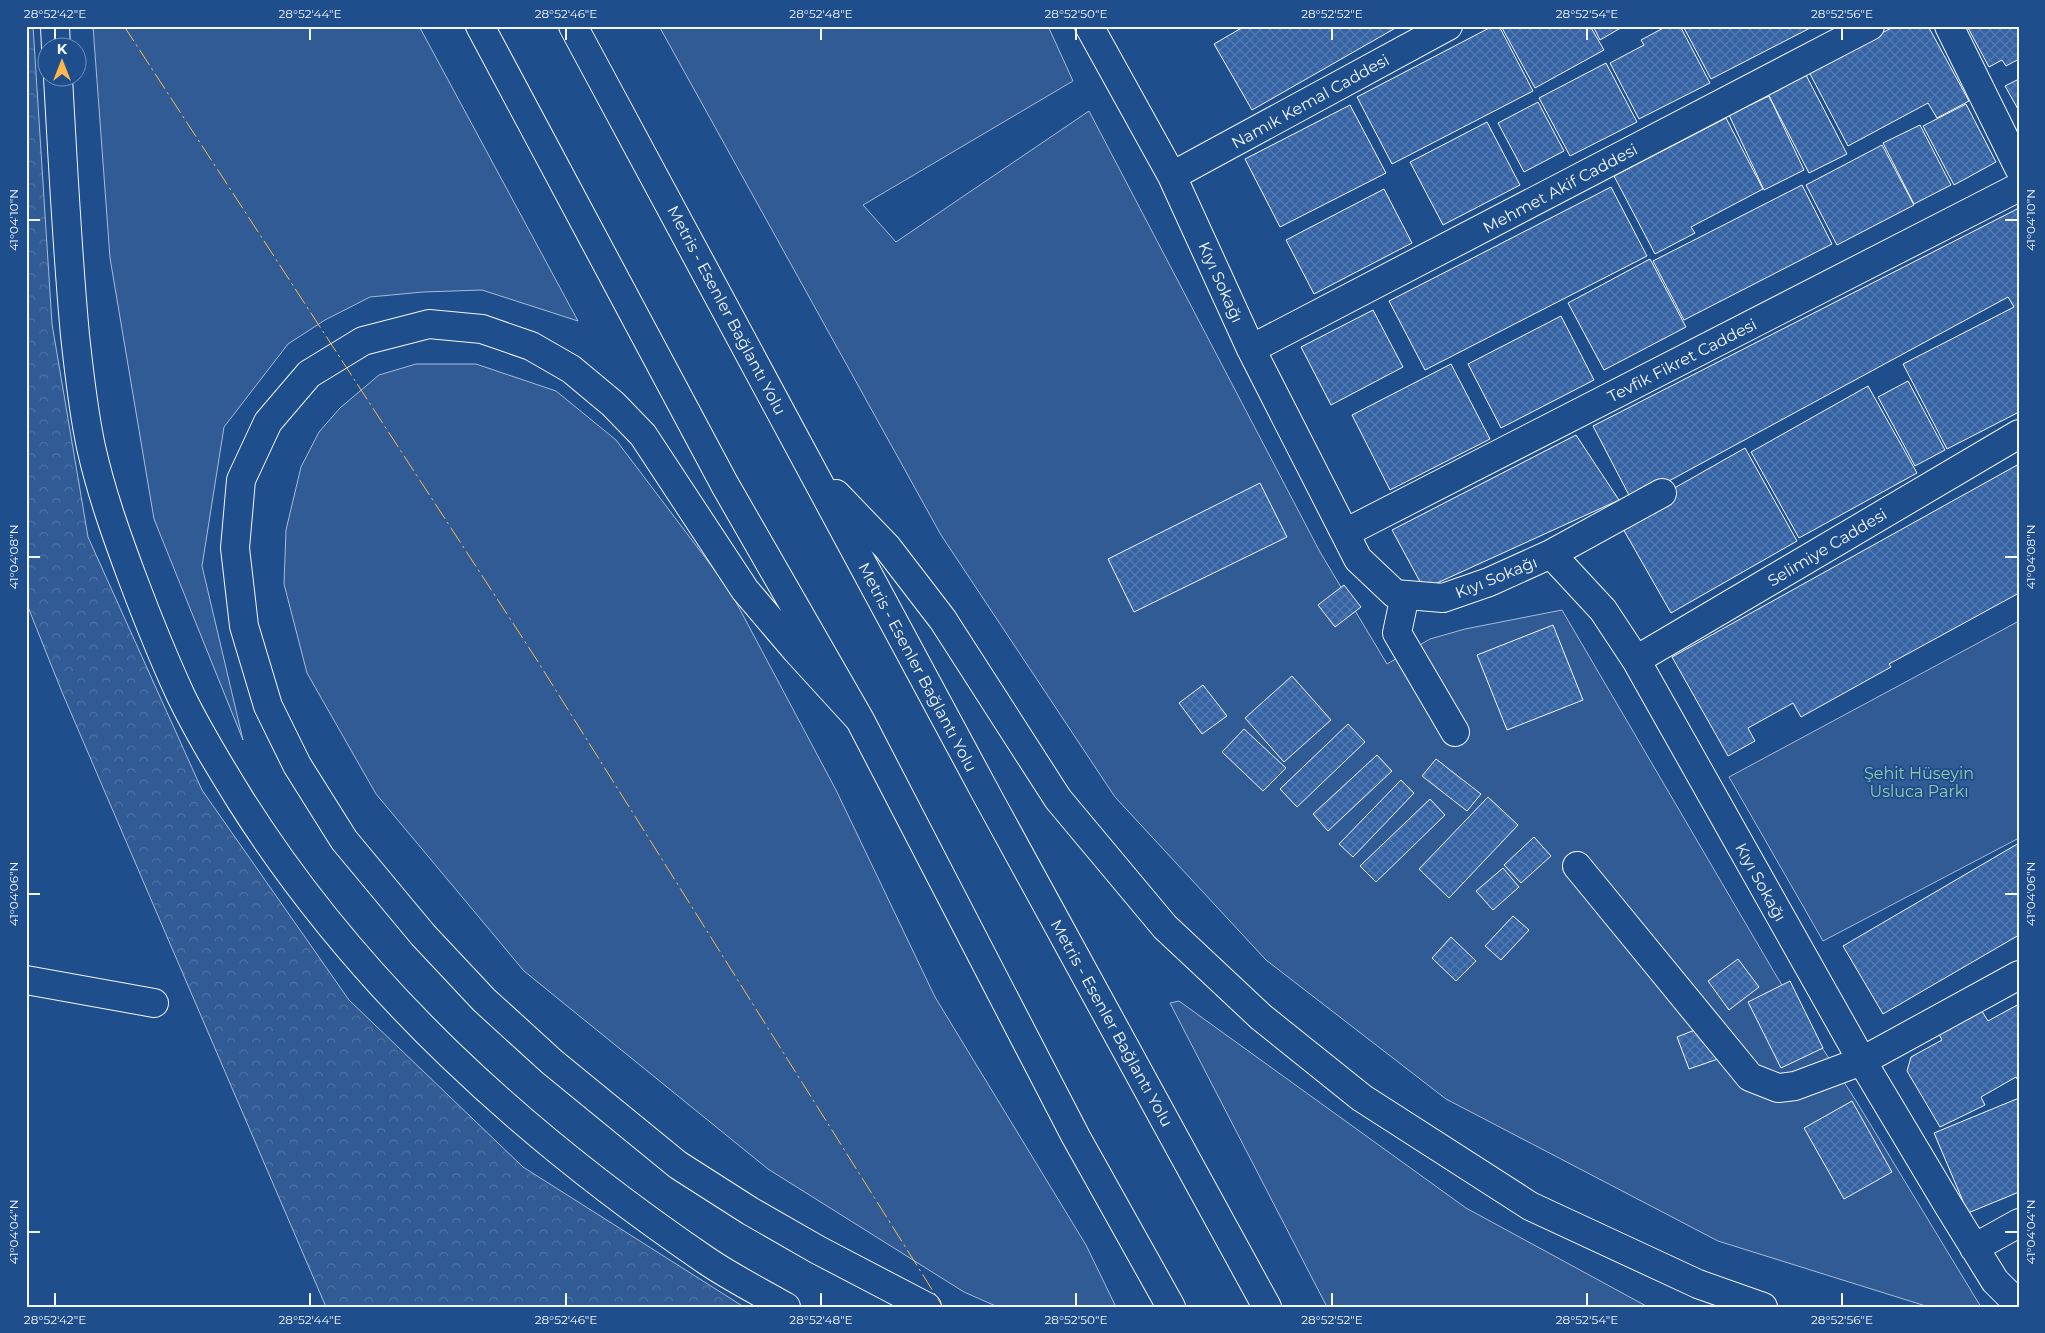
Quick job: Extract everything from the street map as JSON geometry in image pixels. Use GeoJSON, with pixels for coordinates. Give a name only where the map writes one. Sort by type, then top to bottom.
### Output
{"type":"FeatureCollection","features":[{"type":"Feature","properties":{"kind":"main road"},"geometry":{"type":"LineString","coordinates":[[480,26],[725,485],[860,720],[1076,1137],[1171,1307]]}},
{"type":"Feature","properties":{"kind":"main road","name":"Metris - Esenler Bağlantı Yolu"},"geometry":{"type":"LineString","coordinates":[[573,26],[989,799],[1267,1307]]}},
{"type":"Feature","properties":{"kind":"main road","name":"Kıyı Sokağı"},"geometry":{"type":"LineString","coordinates":[[1089,26],[1172,176],[1251,349],[1358,559],[1395,594],[1443,598],[1489,582],[1551,554],[1603,610],[1636,660],[1862,1061],[1995,1281],[2019,1305]]}},
{"type":"Feature","properties":{"kind":"main road","name":"Namık Kemal Caddesi"},"geometry":{"type":"LineString","coordinates":[[1172,176],[1448,26]]}},
{"type":"Feature","properties":{"kind":"main road","name":"Mehmet Akif Caddesi"},"geometry":{"type":"LineString","coordinates":[[1251,349],[1870,26]]}},
{"type":"Feature","properties":{"kind":"main road"},"geometry":{"type":"LineString","coordinates":[[1949,26],[2019,168]]}},
{"type":"Feature","properties":{"kind":"main road"},"geometry":{"type":"LineString","coordinates":[[59,88],[71,296],[79,374],[90,442],[114,527],[152,630],[182,699],[219,766],[273,851],[330,927],[402,1009],[490,1093],[578,1168],[695,1252],[786,1307]]}},
{"type":"Feature","properties":{"kind":"main road","name":"Tevfik Fikret Caddesi"},"geometry":{"type":"LineString","coordinates":[[1345,533],[2019,186]]}},
{"type":"Feature","properties":{"kind":"main road"},"geometry":{"type":"LineString","coordinates":[[860,720],[796,650],[745,590],[643,435],[613,404],[571,369],[531,346],[482,329],[429,324],[363,341],[309,374],[268,422],[241,480],[235,548],[244,626],[268,706],[284,740],[296,765],[350,847],[423,935],[484,1000],[552,1062],[634,1130],[678,1165],[750,1211],[818,1250],[927,1307]]}},
{"type":"Feature","properties":{"kind":"main road","name":"Selimiye Caddesi"},"geometry":{"type":"LineString","coordinates":[[1636,660],[2019,434]]}},
{"type":"Feature","properties":{"kind":"main road"},"geometry":{"type":"LineString","coordinates":[[814,471],[887,547],[943,620],[1058,799],[1165,927],[1261,1017],[1362,1098],[1530,1206],[1698,1284],[1763,1307]]}},
{"type":"Feature","properties":{"kind":"main road"},"geometry":{"type":"LineString","coordinates":[[1551,554],[1662,493]]}},
{"type":"Feature","properties":{"kind":"main road"},"geometry":{"type":"LineString","coordinates":[[1406,595],[1397,634],[1455,732]]}},
{"type":"Feature","properties":{"kind":"main road"},"geometry":{"type":"LineString","coordinates":[[1577,866],[1750,1077],[1778,1088],[1795,1086],[1862,1061],[2019,975]]}},
{"type":"Feature","properties":{"kind":"main road"},"geometry":{"type":"LineString","coordinates":[[26,980],[154,1003]]}},
{"type":"Feature","properties":{"kind":"main road"},"geometry":{"type":"LineString","coordinates":[[1974,1248],[2019,1223]]}},
{"type":"Feature","properties":{"kind":"green space"},"geometry":{"type":"Polygon","coordinates":[[[26,26],[33,26],[52,324],[88,537],[202,790],[349,1000],[523,1167],[744,1307],[326,1307],[62,692],[26,602],[26,26]]]}},
{"type":"Feature","properties":{"kind":"green space"},"geometry":{"type":"Polygon","coordinates":[[[93,26],[419,26],[578,321],[482,290],[423,292],[370,297],[325,320],[288,344],[224,427],[202,566],[243,740],[154,519],[110,258],[93,26]]]}},
{"type":"Feature","properties":{"kind":"green space"},"geometry":{"type":"Polygon","coordinates":[[[659,26],[1048,26],[1073,81],[863,205],[896,242],[1089,111],[1320,552],[1387,664],[1430,639],[1465,629],[1562,610],[1777,977],[1858,1104],[1981,1307],[1929,1307],[1718,1241],[1446,1099],[1266,960],[1115,797],[941,535],[659,26]]]}},
{"type":"Feature","properties":{"kind":"green space"},"geometry":{"type":"Polygon","coordinates":[[[416,364],[476,364],[556,391],[616,440],[729,589],[836,790],[935,997],[1086,1245],[1116,1307],[998,1307],[964,1292],[768,1169],[524,971],[376,794],[307,673],[284,584],[286,530],[301,467],[319,432],[340,408],[379,375],[416,364]]]}},
{"type":"Feature","properties":{"kind":"green space","name":"Şehit Hüseyin Usluca Parkı"},"geometry":{"type":"Polygon","coordinates":[[[2019,621],[2019,838],[1823,941],[1729,777],[2019,621]]]}},
{"type":"Feature","properties":{"kind":"green space"},"geometry":{"type":"Polygon","coordinates":[[[1179,1001],[1466,1208],[1648,1307],[1327,1307],[1170,1003],[1179,1001]]]}},
{"type":"Feature","properties":{"kind":"building"},"geometry":{"type":"Polygon","coordinates":[[[1245,26],[1399,26],[1252,110],[1214,44],[1245,26]]]}},
{"type":"Feature","properties":{"kind":"building"},"geometry":{"type":"Polygon","coordinates":[[[1493,26],[1499,26],[1533,91],[1392,164],[1357,97],[1493,26]]]}},
{"type":"Feature","properties":{"kind":"building"},"geometry":{"type":"Polygon","coordinates":[[[1501,26],[1590,26],[1604,50],[1535,88],[1501,26]]]}},
{"type":"Feature","properties":{"kind":"building"},"geometry":{"type":"Polygon","coordinates":[[[1593,26],[1624,26],[1600,40],[1593,26]]]}},
{"type":"Feature","properties":{"kind":"building"},"geometry":{"type":"Polygon","coordinates":[[[1667,26],[1680,26],[1710,83],[1639,119],[1610,63],[1644,45],[1641,40],[1667,26]]]}},
{"type":"Feature","properties":{"kind":"building"},"geometry":{"type":"Polygon","coordinates":[[[1683,26],[1814,26],[1711,79],[1683,26]]]}},
{"type":"Feature","properties":{"kind":"building"},"geometry":{"type":"Polygon","coordinates":[[[1895,26],[1928,26],[1969,101],[1937,118],[1928,103],[1848,146],[1809,72],[1895,26]]]}},
{"type":"Feature","properties":{"kind":"building"},"geometry":{"type":"Polygon","coordinates":[[[1967,26],[2019,26],[2019,59],[2006,66],[2002,60],[1989,67],[1967,26]]]}},
{"type":"Feature","properties":{"kind":"building"},"geometry":{"type":"Polygon","coordinates":[[[1606,63],[1637,122],[1570,156],[1539,98],[1606,63]]]}},
{"type":"Feature","properties":{"kind":"building"},"geometry":{"type":"Polygon","coordinates":[[[1806,75],[1847,154],[1809,173],[1768,94],[1806,75]]]}},
{"type":"Feature","properties":{"kind":"building"},"geometry":{"type":"Polygon","coordinates":[[[2019,79],[2019,111],[2005,86],[2019,79]]]}},
{"type":"Feature","properties":{"kind":"building"},"geometry":{"type":"Polygon","coordinates":[[[1769,96],[1804,170],[1764,190],[1729,115],[1769,96]]]}},
{"type":"Feature","properties":{"kind":"building"},"geometry":{"type":"Polygon","coordinates":[[[1538,102],[1564,151],[1524,172],[1498,123],[1538,102]]]}},
{"type":"Feature","properties":{"kind":"building"},"geometry":{"type":"Polygon","coordinates":[[[1966,104],[1996,162],[1954,185],[1923,126],[1966,104]]]}},
{"type":"Feature","properties":{"kind":"building"},"geometry":{"type":"Polygon","coordinates":[[[1350,105],[1386,173],[1280,227],[1245,159],[1350,105]]]}},
{"type":"Feature","properties":{"kind":"building"},"geometry":{"type":"Polygon","coordinates":[[[1726,118],[1763,189],[1691,227],[1695,233],[1655,254],[1614,176],[1726,118]]]}},
{"type":"Feature","properties":{"kind":"building"},"geometry":{"type":"Polygon","coordinates":[[[1487,122],[1520,185],[1443,225],[1410,162],[1487,122]]]}},
{"type":"Feature","properties":{"kind":"building"},"geometry":{"type":"Polygon","coordinates":[[[1920,125],[1951,185],[1914,204],[1883,143],[1920,125]]]}},
{"type":"Feature","properties":{"kind":"building"},"geometry":{"type":"Polygon","coordinates":[[[1882,145],[1914,205],[1837,245],[1806,185],[1882,145]]]}},
{"type":"Feature","properties":{"kind":"building"},"geometry":{"type":"Polygon","coordinates":[[[1802,185],[1832,244],[1684,320],[1653,261],[1802,185]]]}},
{"type":"Feature","properties":{"kind":"building"},"geometry":{"type":"Polygon","coordinates":[[[1611,187],[1647,256],[1425,370],[1389,301],[1611,187]]]}},
{"type":"Feature","properties":{"kind":"building"},"geometry":{"type":"Polygon","coordinates":[[[1384,189],[1412,243],[1314,294],[1286,240],[1384,189]]]}},
{"type":"Feature","properties":{"kind":"building"},"geometry":{"type":"Polygon","coordinates":[[[2019,208],[2019,412],[1947,449],[1903,364],[2014,307],[2008,297],[1632,501],[1593,426],[2019,208]]]}},
{"type":"Feature","properties":{"kind":"building"},"geometry":{"type":"Polygon","coordinates":[[[1650,259],[1686,327],[1604,370],[1568,303],[1650,259]]]}},
{"type":"Feature","properties":{"kind":"building"},"geometry":{"type":"Polygon","coordinates":[[[1373,310],[1403,367],[1331,405],[1301,347],[1373,310]]]}},
{"type":"Feature","properties":{"kind":"building"},"geometry":{"type":"Polygon","coordinates":[[[1561,316],[1594,380],[1501,428],[1468,364],[1561,316]]]}},
{"type":"Feature","properties":{"kind":"building"},"geometry":{"type":"Polygon","coordinates":[[[1451,364],[1490,439],[1390,490],[1352,415],[1451,364]]]}},
{"type":"Feature","properties":{"kind":"building"},"geometry":{"type":"Polygon","coordinates":[[[1908,381],[1945,450],[1915,466],[1878,397],[1908,381]]]}},
{"type":"Feature","properties":{"kind":"building"},"geometry":{"type":"Polygon","coordinates":[[[1868,386],[1917,473],[1799,538],[1751,452],[1868,386]]]}},
{"type":"Feature","properties":{"kind":"building"},"geometry":{"type":"Polygon","coordinates":[[[1576,435],[1619,500],[1424,589],[1392,530],[1576,435]]]}},
{"type":"Feature","properties":{"kind":"building"},"geometry":{"type":"Polygon","coordinates":[[[1745,448],[1797,541],[1671,613],[1618,520],[1745,448]]]}},
{"type":"Feature","properties":{"kind":"building"},"geometry":{"type":"Polygon","coordinates":[[[2019,464],[2019,593],[1889,664],[1891,667],[1801,717],[1793,703],[1748,728],[1755,741],[1728,756],[1672,657],[2019,464]]]}},
{"type":"Feature","properties":{"kind":"building"},"geometry":{"type":"Polygon","coordinates":[[[1260,483],[1287,537],[1134,612],[1108,559],[1260,483]]]}},
{"type":"Feature","properties":{"kind":"building"},"geometry":{"type":"Polygon","coordinates":[[[1344,585],[1361,607],[1335,627],[1318,605],[1344,585]]]}},
{"type":"Feature","properties":{"kind":"building"},"geometry":{"type":"Polygon","coordinates":[[[1553,625],[1583,700],[1507,730],[1477,655],[1553,625]]]}},
{"type":"Feature","properties":{"kind":"building"},"geometry":{"type":"Polygon","coordinates":[[[1292,676],[1331,720],[1284,762],[1245,718],[1292,676]]]}},
{"type":"Feature","properties":{"kind":"building"},"geometry":{"type":"Polygon","coordinates":[[[1203,685],[1227,716],[1202,734],[1179,703],[1203,685]]]}},
{"type":"Feature","properties":{"kind":"building"},"geometry":{"type":"Polygon","coordinates":[[[1348,724],[1365,742],[1297,807],[1280,789],[1348,724]]]}},
{"type":"Feature","properties":{"kind":"building"},"geometry":{"type":"Polygon","coordinates":[[[1244,729],[1286,768],[1263,791],[1222,752],[1244,729]]]}},
{"type":"Feature","properties":{"kind":"building"},"geometry":{"type":"Polygon","coordinates":[[[1377,755],[1392,771],[1328,831],[1313,814],[1377,755]]]}},
{"type":"Feature","properties":{"kind":"building"},"geometry":{"type":"Polygon","coordinates":[[[1436,759],[1481,794],[1467,811],[1422,776],[1436,759]]]}},
{"type":"Feature","properties":{"kind":"building"},"geometry":{"type":"Polygon","coordinates":[[[1401,780],[1414,793],[1353,857],[1339,844],[1401,780]]]}},
{"type":"Feature","properties":{"kind":"building"},"geometry":{"type":"Polygon","coordinates":[[[1488,797],[1518,825],[1449,898],[1419,869],[1488,797]]]}},
{"type":"Feature","properties":{"kind":"building"},"geometry":{"type":"Polygon","coordinates":[[[1430,799],[1445,815],[1376,882],[1360,866],[1430,799]]]}},
{"type":"Feature","properties":{"kind":"building"},"geometry":{"type":"Polygon","coordinates":[[[1534,837],[1551,856],[1521,883],[1504,865],[1534,837]]]}},
{"type":"Feature","properties":{"kind":"building"},"geometry":{"type":"Polygon","coordinates":[[[2019,843],[2019,935],[1883,1014],[1843,946],[2019,843]]]}},
{"type":"Feature","properties":{"kind":"building"},"geometry":{"type":"Polygon","coordinates":[[[1503,868],[1519,887],[1493,910],[1476,891],[1503,868]]]}},
{"type":"Feature","properties":{"kind":"building"},"geometry":{"type":"Polygon","coordinates":[[[1513,916],[1529,930],[1501,960],[1485,946],[1513,916]]]}},
{"type":"Feature","properties":{"kind":"building"},"geometry":{"type":"Polygon","coordinates":[[[1451,937],[1476,961],[1456,981],[1432,958],[1451,937]]]}},
{"type":"Feature","properties":{"kind":"building"},"geometry":{"type":"Polygon","coordinates":[[[1738,959],[1759,987],[1729,1010],[1708,981],[1738,959]]]}},
{"type":"Feature","properties":{"kind":"building"},"geometry":{"type":"Polygon","coordinates":[[[1790,981],[1823,1048],[1781,1068],[1748,1002],[1790,981]]]}},
{"type":"Feature","properties":{"kind":"building"},"geometry":{"type":"Polygon","coordinates":[[[2019,1004],[2019,1082],[2016,1077],[1981,1097],[1985,1105],[1940,1127],[1907,1071],[1911,1057],[1942,1040],[1938,1032],[1980,1008],[1988,1021],[2019,1004]]]}},
{"type":"Feature","properties":{"kind":"building"},"geometry":{"type":"Polygon","coordinates":[[[1705,1026],[1718,1059],[1689,1069],[1677,1037],[1705,1026]]]}},
{"type":"Feature","properties":{"kind":"building"},"geometry":{"type":"Polygon","coordinates":[[[2019,1098],[2019,1192],[1968,1213],[1934,1133],[2019,1098]]]}},
{"type":"Feature","properties":{"kind":"building"},"geometry":{"type":"Polygon","coordinates":[[[1852,1101],[1892,1172],[1844,1199],[1804,1128],[1852,1101]]]}},
{"type":"Feature","properties":{"kind":"power"},"geometry":{"type":"LineString","coordinates":[[124,26],[535,657],[943,1307]]}}]}
